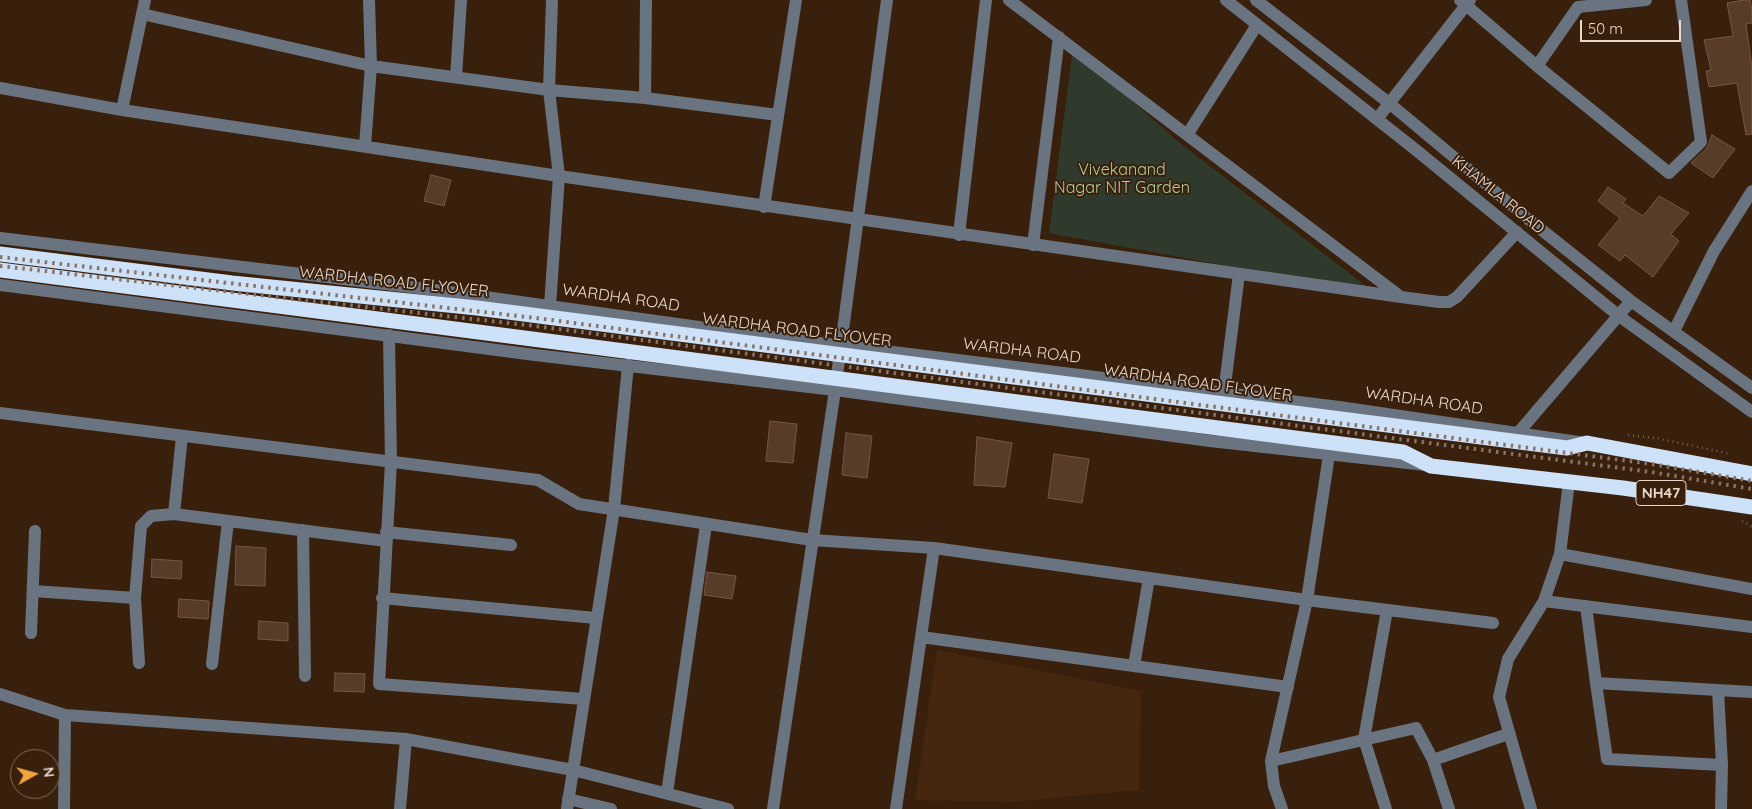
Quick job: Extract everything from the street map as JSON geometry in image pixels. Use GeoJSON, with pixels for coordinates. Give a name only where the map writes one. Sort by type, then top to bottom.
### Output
{"type":"FeatureCollection","features":[{"type":"Feature","properties":{"kind":"highway","name":"WARDHA ROAD FLYOVER"},"geometry":{"type":"LineString","coordinates":[[0,254],[232,283],[496,310],[1567,448],[1587,443]]}},
{"type":"Feature","properties":{"kind":"highway"},"geometry":{"type":"LineString","coordinates":[[0,270],[1403,452],[1431,466]]}},
{"type":"Feature","properties":{"kind":"highway","name":"WARDHA ROAD"},"geometry":{"type":"LineString","coordinates":[[1587,443],[1752,474]]}},
{"type":"Feature","properties":{"kind":"highway","name":"NH47"},"geometry":{"type":"LineString","coordinates":[[1431,466],[1569,482],[1752,507]]}},
{"type":"Feature","properties":{"kind":"street"},"geometry":{"type":"LineString","coordinates":[[122,110],[145,0]]}},
{"type":"Feature","properties":{"kind":"street"},"geometry":{"type":"LineString","coordinates":[[364,146],[371,66],[369,0]]}},
{"type":"Feature","properties":{"kind":"street"},"geometry":{"type":"LineString","coordinates":[[456,78],[461,0]]}},
{"type":"Feature","properties":{"kind":"street"},"geometry":{"type":"LineString","coordinates":[[550,306],[559,176],[549,90],[552,0]]}},
{"type":"Feature","properties":{"kind":"street"},"geometry":{"type":"LineString","coordinates":[[645,98],[646,0]]}},
{"type":"Feature","properties":{"kind":"street"},"geometry":{"type":"LineString","coordinates":[[764,207],[796,0]]}},
{"type":"Feature","properties":{"kind":"street"},"geometry":{"type":"LineString","coordinates":[[773,809],[835,390],[888,0]]}},
{"type":"Feature","properties":{"kind":"street"},"geometry":{"type":"LineString","coordinates":[[959,235],[986,0]]}},
{"type":"Feature","properties":{"kind":"street"},"geometry":{"type":"LineString","coordinates":[[1009,0],[1401,297]]}},
{"type":"Feature","properties":{"kind":"street","name":"KHAMLA ROAD"},"geometry":{"type":"LineString","coordinates":[[1226,0],[1377,119],[1619,316],[1752,412]]}},
{"type":"Feature","properties":{"kind":"street","name":"KHAMLA ROAD"},"geometry":{"type":"LineString","coordinates":[[1256,0],[1389,103],[1528,219],[1632,301],[1752,388]]}},
{"type":"Feature","properties":{"kind":"street"},"geometry":{"type":"LineString","coordinates":[[1537,66],[1577,4],[1646,0]]}},
{"type":"Feature","properties":{"kind":"street"},"geometry":{"type":"LineString","coordinates":[[1377,119],[1466,1],[1537,66],[1669,174],[1701,142],[1681,0]]}},
{"type":"Feature","properties":{"kind":"street"},"geometry":{"type":"LineString","coordinates":[[142,14],[371,66],[549,90],[645,98],[778,114]]}},
{"type":"Feature","properties":{"kind":"street"},"geometry":{"type":"LineString","coordinates":[[1187,135],[1257,25]]}},
{"type":"Feature","properties":{"kind":"street"},"geometry":{"type":"LineString","coordinates":[[1033,245],[1058,37]]}},
{"type":"Feature","properties":{"kind":"street"},"geometry":{"type":"LineString","coordinates":[[0,88],[122,110],[858,221],[1439,302],[1449,302],[1457,297],[1517,232]]}},
{"type":"Feature","properties":{"kind":"street"},"geometry":{"type":"LineString","coordinates":[[1674,331],[1714,251],[1752,192]]}},
{"type":"Feature","properties":{"kind":"street","name":"WARDHA ROAD"},"geometry":{"type":"LineString","coordinates":[[0,238],[435,290],[840,345],[1396,414],[1587,443]]}},
{"type":"Feature","properties":{"kind":"street"},"geometry":{"type":"LineString","coordinates":[[1224,393],[1239,274]]}},
{"type":"Feature","properties":{"kind":"street","name":"NH47"},"geometry":{"type":"LineString","coordinates":[[0,285],[535,355],[835,390],[1329,455],[1431,466]]}},
{"type":"Feature","properties":{"kind":"street"},"geometry":{"type":"LineString","coordinates":[[1518,433],[1632,301]]}},
{"type":"Feature","properties":{"kind":"street"},"geometry":{"type":"LineString","coordinates":[[389,335],[391,462],[378,684],[584,699]]}},
{"type":"Feature","properties":{"kind":"street"},"geometry":{"type":"LineString","coordinates":[[610,809],[568,801],[614,509],[628,365]]}},
{"type":"Feature","properties":{"kind":"street"},"geometry":{"type":"LineString","coordinates":[[0,413],[538,480],[579,504],[812,540],[934,548],[1307,600],[1493,623]]}},
{"type":"Feature","properties":{"kind":"street"},"geometry":{"type":"LineString","coordinates":[[174,514],[182,436]]}},
{"type":"Feature","properties":{"kind":"street"},"geometry":{"type":"LineString","coordinates":[[1282,809],[1274,786],[1271,761],[1307,600],[1329,455]]}},
{"type":"Feature","properties":{"kind":"street"},"geometry":{"type":"LineString","coordinates":[[1532,809],[1508,734],[1499,696],[1508,659],[1544,601],[1560,554],[1569,482]]}},
{"type":"Feature","properties":{"kind":"street"},"geometry":{"type":"LineString","coordinates":[[139,663],[135,598],[141,526],[151,516],[174,514],[303,530],[511,545]]}},
{"type":"Feature","properties":{"kind":"street"},"geometry":{"type":"LineString","coordinates":[[212,664],[228,521]]}},
{"type":"Feature","properties":{"kind":"street"},"geometry":{"type":"LineString","coordinates":[[668,793],[706,525]]}},
{"type":"Feature","properties":{"kind":"street"},"geometry":{"type":"LineString","coordinates":[[303,530],[305,676]]}},
{"type":"Feature","properties":{"kind":"street"},"geometry":{"type":"LineString","coordinates":[[31,633],[35,531]]}},
{"type":"Feature","properties":{"kind":"street"},"geometry":{"type":"LineString","coordinates":[[896,809],[934,548]]}},
{"type":"Feature","properties":{"kind":"street"},"geometry":{"type":"LineString","coordinates":[[1560,554],[1752,589]]}},
{"type":"Feature","properties":{"kind":"street"},"geometry":{"type":"LineString","coordinates":[[1134,666],[1148,578]]}},
{"type":"Feature","properties":{"kind":"street"},"geometry":{"type":"LineString","coordinates":[[33,591],[135,598]]}},
{"type":"Feature","properties":{"kind":"street"},"geometry":{"type":"LineString","coordinates":[[382,598],[596,618]]}},
{"type":"Feature","properties":{"kind":"street"},"geometry":{"type":"LineString","coordinates":[[1544,601],[1752,627]]}},
{"type":"Feature","properties":{"kind":"street"},"geometry":{"type":"LineString","coordinates":[[1586,606],[1607,759],[1722,765]]}},
{"type":"Feature","properties":{"kind":"street"},"geometry":{"type":"LineString","coordinates":[[1386,809],[1364,739],[1387,610]]}},
{"type":"Feature","properties":{"kind":"street"},"geometry":{"type":"LineString","coordinates":[[921,637],[1288,687]]}},
{"type":"Feature","properties":{"kind":"street"},"geometry":{"type":"LineString","coordinates":[[1596,682],[1752,692]]}},
{"type":"Feature","properties":{"kind":"street"},"geometry":{"type":"LineString","coordinates":[[1718,690],[1722,765],[1721,809]]}},
{"type":"Feature","properties":{"kind":"street"},"geometry":{"type":"LineString","coordinates":[[0,694],[65,715],[406,739],[668,793],[728,809]]}},
{"type":"Feature","properties":{"kind":"street"},"geometry":{"type":"LineString","coordinates":[[64,809],[65,715]]}},
{"type":"Feature","properties":{"kind":"street"},"geometry":{"type":"LineString","coordinates":[[1271,761],[1416,728],[1433,760],[1449,809]]}},
{"type":"Feature","properties":{"kind":"street"},"geometry":{"type":"LineString","coordinates":[[1433,760],[1508,734]]}},
{"type":"Feature","properties":{"kind":"street"},"geometry":{"type":"LineString","coordinates":[[400,809],[406,739]]}},
{"type":"Feature","properties":{"kind":"shaded area"},"geometry":{"type":"Polygon","coordinates":[[[937,650],[1141,691],[1139,790],[1009,802],[915,800],[937,650]]]}},
{"type":"Feature","properties":{"kind":"green space","name":"Vivekanand Nagar NIT Garden"},"geometry":{"type":"Polygon","coordinates":[[[1073,48],[1176,140],[1375,293],[1049,233],[1073,48]]]}},
{"type":"Feature","properties":{"kind":"building"},"geometry":{"type":"Polygon","coordinates":[[[1750,0],[1752,11],[1752,23],[1746,24],[1752,68],[1752,134],[1746,135],[1737,83],[1709,87],[1706,71],[1711,70],[1704,40],[1733,36],[1727,3],[1750,0]]]}},
{"type":"Feature","properties":{"kind":"building"},"geometry":{"type":"Polygon","coordinates":[[[1712,135],[1735,149],[1713,178],[1691,163],[1707,148],[1712,135]]]}},
{"type":"Feature","properties":{"kind":"building"},"geometry":{"type":"Polygon","coordinates":[[[431,175],[451,180],[444,206],[424,201],[431,175]]]}},
{"type":"Feature","properties":{"kind":"building"},"geometry":{"type":"Polygon","coordinates":[[[1608,187],[1626,199],[1623,203],[1643,216],[1659,196],[1689,213],[1671,234],[1679,241],[1653,277],[1625,255],[1620,261],[1598,245],[1620,218],[1598,201],[1608,187]]]}},
{"type":"Feature","properties":{"kind":"building"},"geometry":{"type":"Polygon","coordinates":[[[770,421],[797,424],[793,463],[766,461],[770,421]]]}},
{"type":"Feature","properties":{"kind":"building"},"geometry":{"type":"Polygon","coordinates":[[[846,433],[872,436],[867,478],[842,475],[846,433]]]}},
{"type":"Feature","properties":{"kind":"building"},"geometry":{"type":"Polygon","coordinates":[[[977,437],[1012,443],[1005,487],[974,485],[977,437]]]}},
{"type":"Feature","properties":{"kind":"building"},"geometry":{"type":"Polygon","coordinates":[[[1054,454],[1089,459],[1082,503],[1048,498],[1054,454]]]}},
{"type":"Feature","properties":{"kind":"building"},"geometry":{"type":"Polygon","coordinates":[[[236,546],[266,548],[265,586],[235,585],[236,546]]]}},
{"type":"Feature","properties":{"kind":"building"},"geometry":{"type":"Polygon","coordinates":[[[152,559],[182,561],[181,579],[151,577],[152,559]]]}},
{"type":"Feature","properties":{"kind":"building"},"geometry":{"type":"Polygon","coordinates":[[[707,572],[736,576],[732,599],[704,595],[707,572]]]}},
{"type":"Feature","properties":{"kind":"building"},"geometry":{"type":"Polygon","coordinates":[[[179,599],[209,601],[208,619],[178,617],[179,599]]]}},
{"type":"Feature","properties":{"kind":"building"},"geometry":{"type":"Polygon","coordinates":[[[259,621],[288,623],[288,641],[258,639],[259,621]]]}},
{"type":"Feature","properties":{"kind":"building"},"geometry":{"type":"Polygon","coordinates":[[[335,673],[365,674],[364,692],[334,691],[335,673]]]}},
{"type":"Feature","properties":{"kind":"railway"},"geometry":{"type":"LineString","coordinates":[[0,257],[536,318],[1652,464],[1752,481]]}},
{"type":"Feature","properties":{"kind":"railway"},"geometry":{"type":"LineString","coordinates":[[0,266],[535,326],[1651,472],[1752,489]]}}]}
